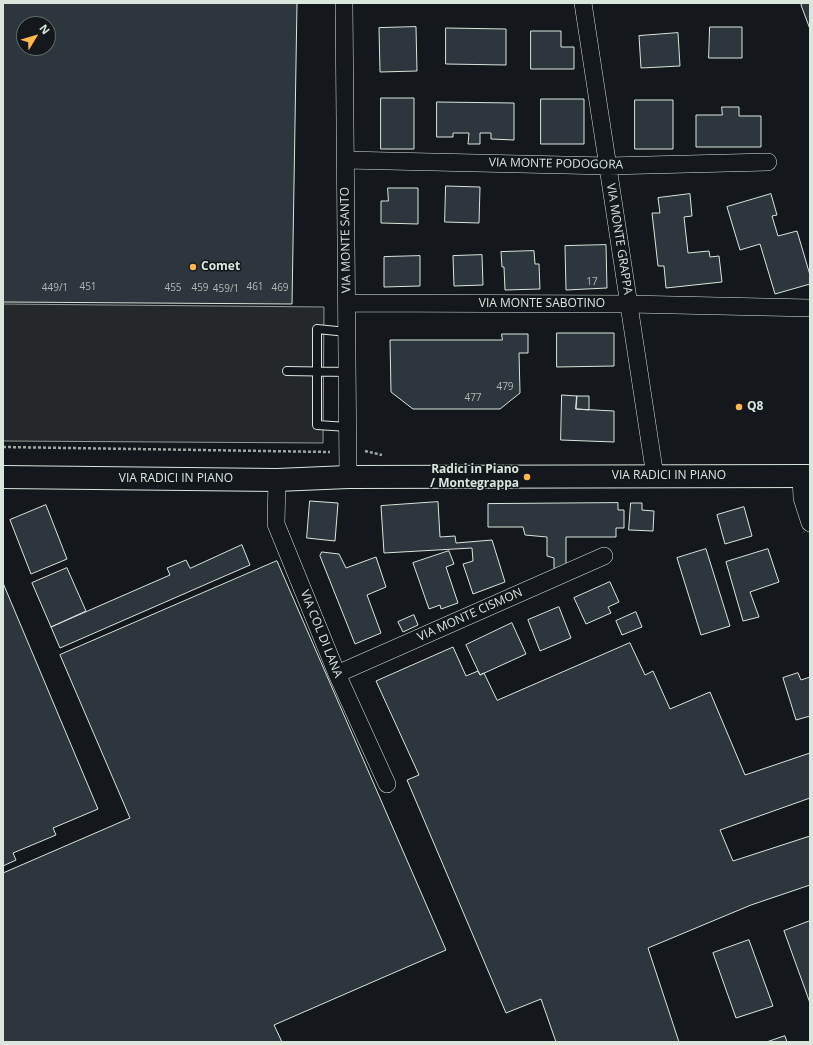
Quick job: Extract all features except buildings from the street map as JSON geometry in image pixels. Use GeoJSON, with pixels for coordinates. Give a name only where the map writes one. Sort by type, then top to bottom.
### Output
{"type":"FeatureCollection","features":[{"type":"Feature","properties":{"kind":"street","name":"VIA MONTE SANTO"},"geometry":{"type":"LineString","coordinates":[[344,3],[348,477]]}},
{"type":"Feature","properties":{"kind":"street","name":"VIA MONTE GRAPPA"},"geometry":{"type":"LineString","coordinates":[[583,3],[655,476]]}},
{"type":"Feature","properties":{"kind":"street","name":"VIA MONTE PODOGORA"},"geometry":{"type":"LineString","coordinates":[[345,160],[608,166],[768,162]]}},
{"type":"Feature","properties":{"kind":"street","name":"VIA MONTE SABOTINO"},"geometry":{"type":"LineString","coordinates":[[347,303],[629,304],[810,308]]}},
{"type":"Feature","properties":{"kind":"street","name":"VIA RADICI IN PIANO"},"geometry":{"type":"LineString","coordinates":[[3,477],[277,480],[348,477],[805,476]]}},
{"type":"Feature","properties":{"kind":"street"},"geometry":{"type":"LineString","coordinates":[[805,476],[802,498],[810,522]]}},
{"type":"Feature","properties":{"kind":"street","name":"VIA COL DI LANA"},"geometry":{"type":"LineString","coordinates":[[277,480],[276,524],[337,674],[387,784]]}},
{"type":"Feature","properties":{"kind":"street","name":"VIA MONTE CISMON"},"geometry":{"type":"LineString","coordinates":[[337,674],[604,556]]}},
{"type":"Feature","properties":{"kind":"lane"},"geometry":{"type":"LineString","coordinates":[[347,332],[317,329],[317,425],[348,427]]}},
{"type":"Feature","properties":{"kind":"lane"},"geometry":{"type":"LineString","coordinates":[[287,371],[347,372]]}},
{"type":"Feature","properties":{"kind":"shaded area"},"geometry":{"type":"Polygon","coordinates":[[[3,304],[324,307],[323,443],[3,441],[3,304]]]}},
{"type":"Feature","properties":{"kind":"place","name":"Comet"},"geometry":{"type":"Point","coordinates":[193,267]}},
{"type":"Feature","properties":{"kind":"place","name":"Q8"},"geometry":{"type":"Point","coordinates":[739,407]}},
{"type":"Feature","properties":{"kind":"place","name":"Radici in Piano / Montegrappa"},"geometry":{"type":"Point","coordinates":[527,477]}}]}
